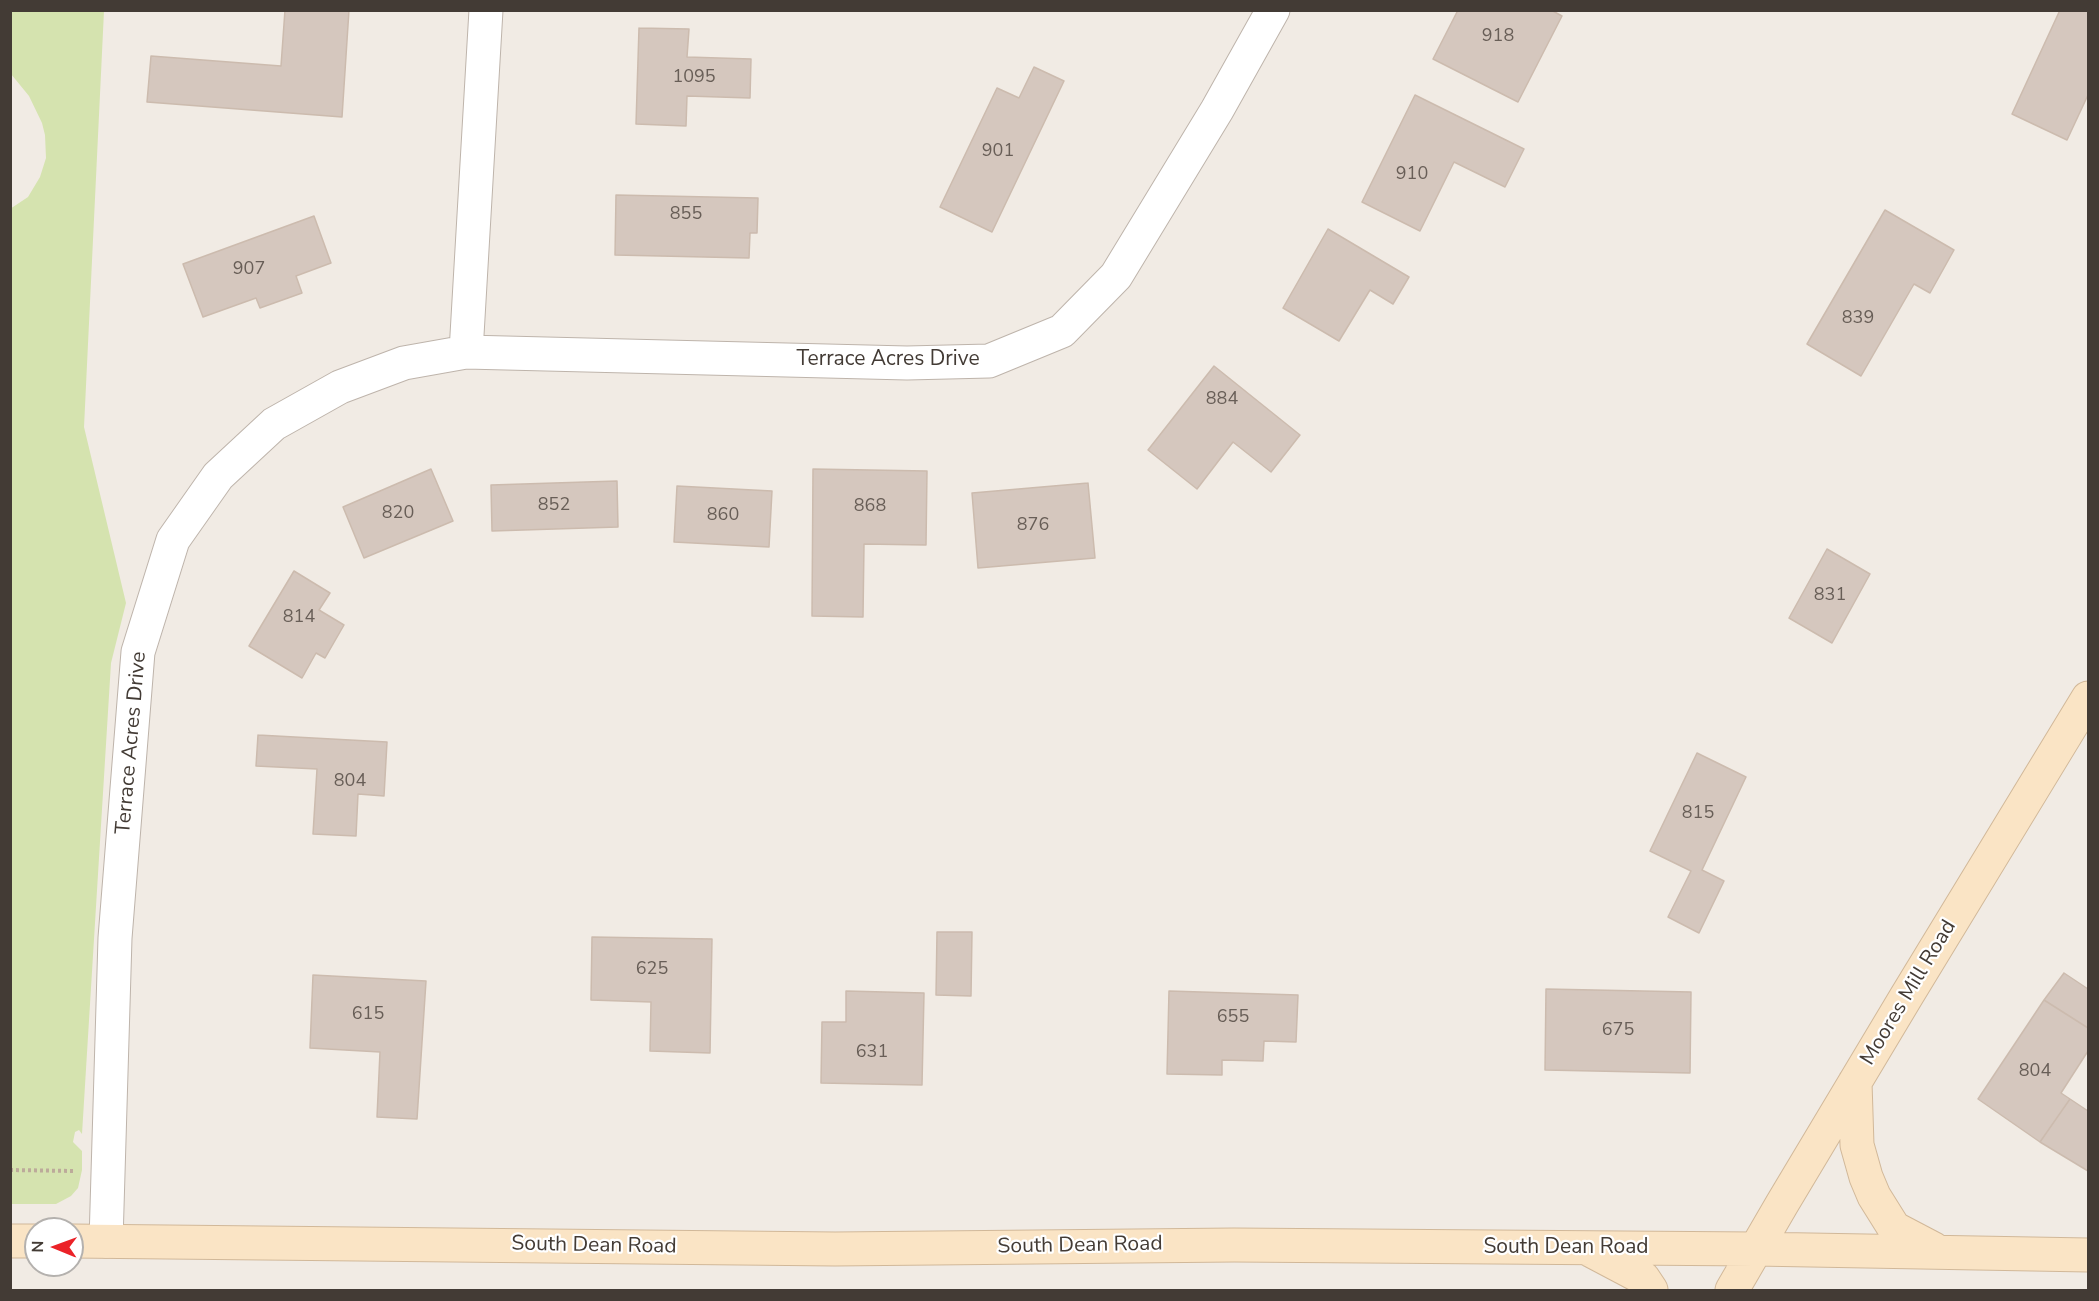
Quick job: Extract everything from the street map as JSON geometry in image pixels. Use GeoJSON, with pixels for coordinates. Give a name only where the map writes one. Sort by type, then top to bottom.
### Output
{"type":"FeatureCollection","features":[{"type":"Feature","properties":{"kind":"street"},"geometry":{"type":"LineString","coordinates":[[466,352],[486,10]]}},
{"type":"Feature","properties":{"kind":"street","name":"Terrace Acres Drive"},"geometry":{"type":"LineString","coordinates":[[106,1241],[115,938],[138,652],[173,540],[218,476],[274,424],[340,387],[404,363],[466,352],[895,362],[989,361],[1062,331],[1116,276],[1218,110],[1273,10]]}},
{"type":"Feature","properties":{"kind":"street","name":"Moores Mill Road"},"geometry":{"type":"LineString","coordinates":[[1732,1290],[2088,698]]}},
{"type":"Feature","properties":{"kind":"street"},"geometry":{"type":"LineString","coordinates":[[1855,1082],[1857,1145],[1874,1196],[1894,1228],[1941,1252]]}},
{"type":"Feature","properties":{"kind":"street","name":"South Dean Road"},"geometry":{"type":"LineString","coordinates":[[84,1241],[835,1249],[1234,1245],[1755,1249],[2088,1255]]}},
{"type":"Feature","properties":{"kind":"street"},"geometry":{"type":"LineString","coordinates":[[1585,1248],[1643,1278],[1652,1290]]}},
{"type":"Feature","properties":{"kind":"path"},"geometry":{"type":"LineString","coordinates":[[10,1170],[79,1171]]}},
{"type":"Feature","properties":{"kind":"green space"},"geometry":{"type":"Polygon","coordinates":[[[11,10],[104,11],[84,427],[126,603],[111,663],[82,1134],[79,1130],[75,1132],[73,1142],[82,1151],[82,1170],[78,1188],[71,1196],[56,1204],[10,1204],[10,209],[28,197],[40,177],[46,158],[42,123],[29,96],[11,74],[11,10]]]}},
{"type":"Feature","properties":{"kind":"building"},"geometry":{"type":"Polygon","coordinates":[[[285,10],[349,10],[342,117],[147,102],[151,56],[281,66],[285,10]]]}},
{"type":"Feature","properties":{"kind":"building"},"geometry":{"type":"Polygon","coordinates":[[[1458,10],[1551,10],[1562,16],[1518,102],[1433,59],[1458,10]]]}},
{"type":"Feature","properties":{"kind":"building"},"geometry":{"type":"Polygon","coordinates":[[[2060,10],[2088,10],[2088,95],[2067,140],[2012,114],[2060,10]]]}},
{"type":"Feature","properties":{"kind":"building"},"geometry":{"type":"Polygon","coordinates":[[[639,28],[689,29],[687,57],[751,59],[750,98],[687,96],[686,126],[636,124],[639,28]]]}},
{"type":"Feature","properties":{"kind":"building"},"geometry":{"type":"Polygon","coordinates":[[[1034,67],[1064,81],[992,232],[940,207],[997,88],[1019,98],[1034,67]]]}},
{"type":"Feature","properties":{"kind":"building"},"geometry":{"type":"Polygon","coordinates":[[[1415,95],[1524,149],[1505,187],[1454,162],[1420,231],[1362,202],[1415,95]]]}},
{"type":"Feature","properties":{"kind":"building"},"geometry":{"type":"Polygon","coordinates":[[[616,195],[758,198],[757,233],[750,233],[749,258],[615,255],[616,195]]]}},
{"type":"Feature","properties":{"kind":"building"},"geometry":{"type":"Polygon","coordinates":[[[1885,210],[1954,250],[1930,293],[1914,284],[1861,376],[1807,344],[1885,210]]]}},
{"type":"Feature","properties":{"kind":"building"},"geometry":{"type":"Polygon","coordinates":[[[314,216],[331,263],[296,276],[302,293],[260,308],[256,298],[203,317],[183,264],[314,216]]]}},
{"type":"Feature","properties":{"kind":"building"},"geometry":{"type":"Polygon","coordinates":[[[1328,229],[1409,277],[1393,304],[1370,290],[1339,341],[1283,308],[1328,229]]]}},
{"type":"Feature","properties":{"kind":"building"},"geometry":{"type":"Polygon","coordinates":[[[1214,366],[1300,435],[1271,472],[1233,442],[1197,489],[1148,450],[1214,366]]]}},
{"type":"Feature","properties":{"kind":"building"},"geometry":{"type":"Polygon","coordinates":[[[431,469],[453,521],[364,558],[343,507],[431,469]]]}},
{"type":"Feature","properties":{"kind":"building"},"geometry":{"type":"Polygon","coordinates":[[[813,469],[927,471],[926,545],[864,544],[863,617],[812,616],[813,469]]]}},
{"type":"Feature","properties":{"kind":"building"},"geometry":{"type":"Polygon","coordinates":[[[617,481],[618,527],[492,531],[491,485],[617,481]]]}},
{"type":"Feature","properties":{"kind":"building"},"geometry":{"type":"Polygon","coordinates":[[[1088,483],[1095,558],[978,568],[972,493],[1088,483]]]}},
{"type":"Feature","properties":{"kind":"building"},"geometry":{"type":"Polygon","coordinates":[[[677,486],[772,491],[769,547],[674,542],[677,486]]]}},
{"type":"Feature","properties":{"kind":"building"},"geometry":{"type":"Polygon","coordinates":[[[1827,549],[1870,574],[1832,643],[1789,618],[1827,549]]]}},
{"type":"Feature","properties":{"kind":"building"},"geometry":{"type":"Polygon","coordinates":[[[294,571],[330,593],[319,610],[344,625],[325,658],[316,653],[302,678],[249,646],[294,571]]]}},
{"type":"Feature","properties":{"kind":"building"},"geometry":{"type":"Polygon","coordinates":[[[258,735],[387,742],[384,796],[358,794],[356,836],[313,834],[317,769],[256,766],[258,735]]]}},
{"type":"Feature","properties":{"kind":"building"},"geometry":{"type":"Polygon","coordinates":[[[1697,753],[1746,777],[1702,870],[1724,881],[1699,933],[1668,917],[1691,871],[1650,851],[1697,753]]]}},
{"type":"Feature","properties":{"kind":"building"},"geometry":{"type":"Polygon","coordinates":[[[937,932],[972,932],[971,996],[936,995],[937,932]]]}},
{"type":"Feature","properties":{"kind":"building"},"geometry":{"type":"Polygon","coordinates":[[[592,937],[712,939],[710,1053],[650,1051],[651,1002],[591,1000],[592,937]]]}},
{"type":"Feature","properties":{"kind":"building"},"geometry":{"type":"Polygon","coordinates":[[[2064,973],[2088,989],[2088,1028],[2044,1000],[2064,973]]]}},
{"type":"Feature","properties":{"kind":"building"},"geometry":{"type":"Polygon","coordinates":[[[313,975],[426,981],[417,1119],[377,1117],[380,1052],[310,1048],[313,975]]]}},
{"type":"Feature","properties":{"kind":"building"},"geometry":{"type":"Polygon","coordinates":[[[1546,989],[1691,992],[1690,1073],[1545,1070],[1546,989]]]}},
{"type":"Feature","properties":{"kind":"building"},"geometry":{"type":"Polygon","coordinates":[[[846,991],[924,993],[922,1085],[821,1083],[822,1022],[846,1022],[846,991]]]}},
{"type":"Feature","properties":{"kind":"building"},"geometry":{"type":"Polygon","coordinates":[[[1169,991],[1298,995],[1296,1042],[1264,1041],[1263,1061],[1222,1060],[1222,1075],[1167,1074],[1169,991]]]}},
{"type":"Feature","properties":{"kind":"building"},"geometry":{"type":"Polygon","coordinates":[[[2044,1000],[2088,1028],[2088,1051],[2061,1093],[2070,1099],[2040,1142],[1978,1099],[2044,1000]]]}},
{"type":"Feature","properties":{"kind":"building"},"geometry":{"type":"Polygon","coordinates":[[[2070,1099],[2088,1111],[2088,1171],[2040,1142],[2070,1099]]]}}]}
